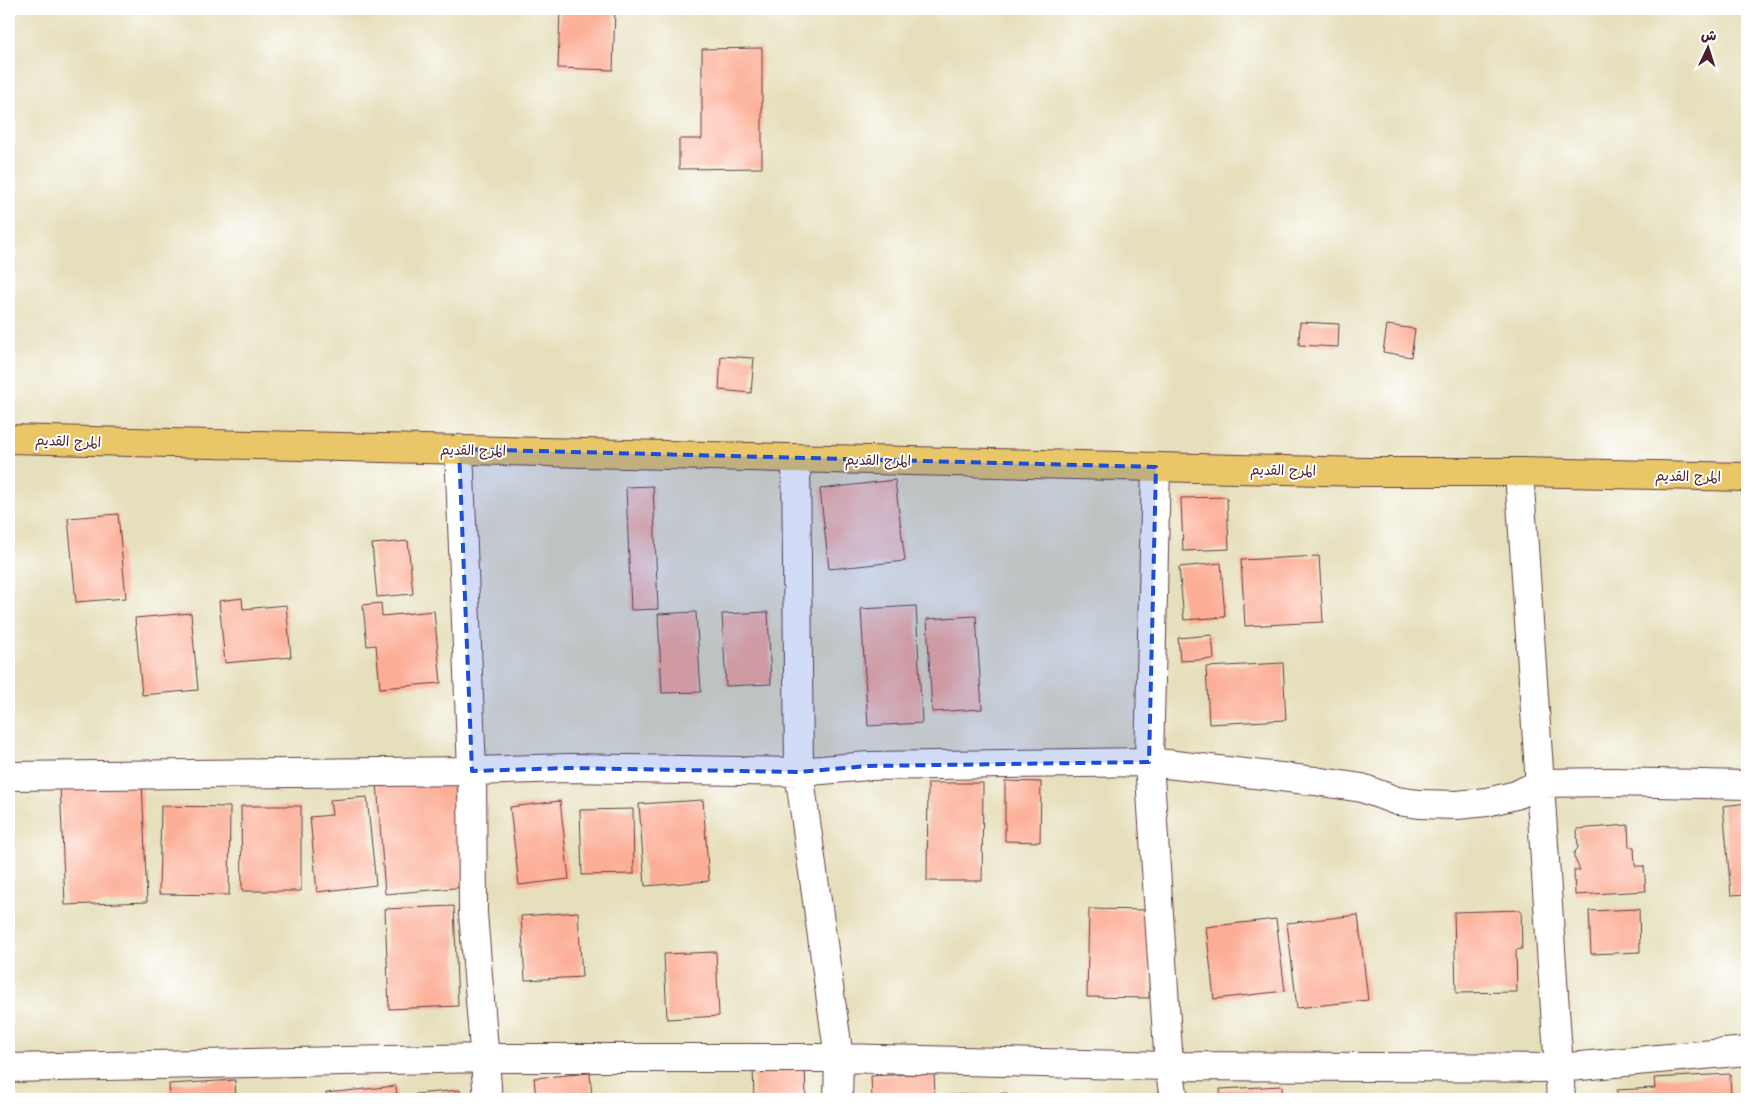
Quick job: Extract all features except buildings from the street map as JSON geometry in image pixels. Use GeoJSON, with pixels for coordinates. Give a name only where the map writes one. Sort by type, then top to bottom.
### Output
{"type":"FeatureCollection","features":[{"type":"Feature","properties":{"kind":"main road","name":"المرج القديم"},"geometry":{"type":"LineString","coordinates":[[9,439],[1364,472],[1519,472],[1747,478]]}},
{"type":"Feature","properties":{"kind":"street"},"geometry":{"type":"LineString","coordinates":[[459,449],[472,771],[473,914],[488,1099]]}},
{"type":"Feature","properties":{"kind":"street"},"geometry":{"type":"LineString","coordinates":[[796,458],[799,772],[838,1058],[838,1099]]}},
{"type":"Feature","properties":{"kind":"street"},"geometry":{"type":"LineString","coordinates":[[1156,467],[1150,762],[1169,1066],[1174,1099]]}},
{"type":"Feature","properties":{"kind":"street"},"geometry":{"type":"LineString","coordinates":[[1519,472],[1561,1099]]}},
{"type":"Feature","properties":{"kind":"street"},"geometry":{"type":"LineString","coordinates":[[9,776],[472,771],[570,768],[799,772],[868,766],[1150,762],[1362,788],[1397,801],[1457,806],[1487,802],[1516,795],[1541,783],[1612,782],[1747,785]]}},
{"type":"Feature","properties":{"kind":"street"},"geometry":{"type":"LineString","coordinates":[[9,1068],[484,1058],[838,1058],[1169,1066],[1558,1068],[1747,1051]]}},
{"type":"Feature","properties":{"kind":"highlighted area"},"geometry":{"type":"Polygon","coordinates":[[[459,449],[1156,467],[1149,762],[868,766],[799,772],[569,768],[472,771],[459,449]]]}}]}
